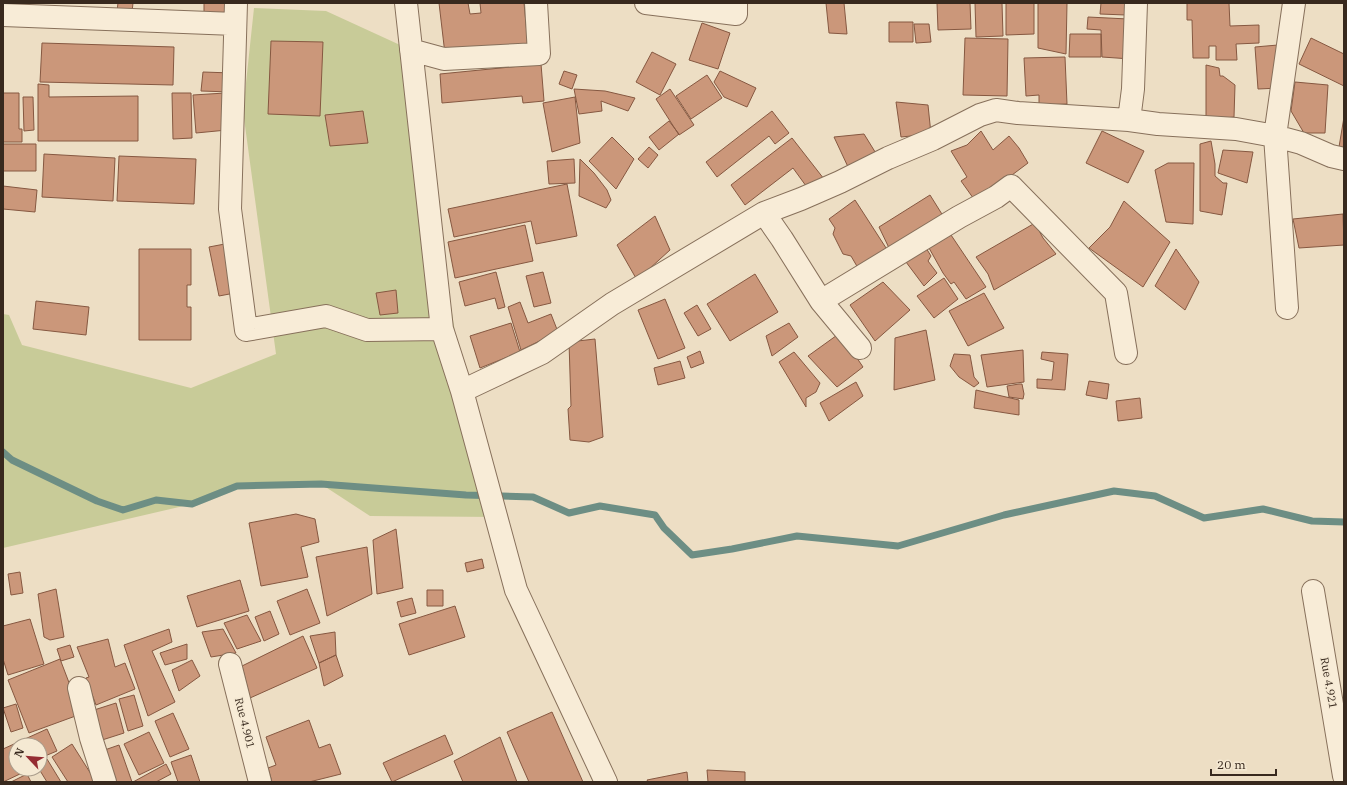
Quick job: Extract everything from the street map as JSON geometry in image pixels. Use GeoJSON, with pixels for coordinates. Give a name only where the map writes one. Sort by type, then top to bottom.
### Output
{"type":"FeatureCollection","features":[{"type":"Feature","properties":{"kind":"street"},"geometry":{"type":"LineString","coordinates":[[406,3],[442,329],[462,390],[516,590],[606,782]]}},
{"type":"Feature","properties":{"kind":"street"},"geometry":{"type":"LineString","coordinates":[[411,50],[444,59],[540,54],[536,3]]}},
{"type":"Feature","properties":{"kind":"street"},"geometry":{"type":"LineString","coordinates":[[646,3],[736,14],[736,3]]}},
{"type":"Feature","properties":{"kind":"street"},"geometry":{"type":"LineString","coordinates":[[1129,120],[1133,89],[1136,3]]}},
{"type":"Feature","properties":{"kind":"street"},"geometry":{"type":"LineString","coordinates":[[1287,308],[1275,136],[1294,3]]}},
{"type":"Feature","properties":{"kind":"street"},"geometry":{"type":"LineString","coordinates":[[3,15],[236,13],[230,209],[246,330],[326,316],[367,330],[442,329]]}},
{"type":"Feature","properties":{"kind":"street"},"geometry":{"type":"LineString","coordinates":[[462,390],[542,353],[612,304],[764,213],[827,188],[888,158],[933,139],[980,115],[996,110],[1018,113],[1236,129],[1275,136],[1302,143],[1332,156],[1344,159]]}},
{"type":"Feature","properties":{"kind":"street"},"geometry":{"type":"LineString","coordinates":[[821,302],[958,217],[996,197],[1011,186],[1116,293],[1126,352]]}},
{"type":"Feature","properties":{"kind":"street"},"geometry":{"type":"LineString","coordinates":[[764,213],[821,302],[860,348]]}},
{"type":"Feature","properties":{"kind":"street","name":"Rue 4.921"},"geometry":{"type":"LineString","coordinates":[[1313,591],[1344,776]]}},
{"type":"Feature","properties":{"kind":"street","name":"Rue 4.901"},"geometry":{"type":"LineString","coordinates":[[230,664],[260,782]]}},
{"type":"Feature","properties":{"kind":"street"},"geometry":{"type":"LineString","coordinates":[[79,688],[91,738],[105,782]]}},
{"type":"Feature","properties":{"kind":"green space"},"geometry":{"type":"Polygon","coordinates":[[[254,8],[326,11],[411,50],[464,390],[499,517],[370,516],[321,484],[237,486],[221,494],[192,504],[3,548],[3,314],[9,315],[22,345],[191,388],[276,354],[243,111],[254,8]]]}},
{"type":"Feature","properties":{"kind":"building"},"geometry":{"type":"Polygon","coordinates":[[[118,3],[133,3],[132,12],[117,11],[118,3]]]}},
{"type":"Feature","properties":{"kind":"building"},"geometry":{"type":"Polygon","coordinates":[[[204,3],[231,3],[230,17],[204,16],[204,3]]]}},
{"type":"Feature","properties":{"kind":"building"},"geometry":{"type":"Polygon","coordinates":[[[439,3],[468,3],[470,14],[481,13],[480,3],[524,3],[528,44],[445,54],[439,3]]]}},
{"type":"Feature","properties":{"kind":"building"},"geometry":{"type":"Polygon","coordinates":[[[826,3],[844,3],[847,34],[829,33],[826,3]]]}},
{"type":"Feature","properties":{"kind":"building"},"geometry":{"type":"Polygon","coordinates":[[[937,3],[970,3],[971,29],[938,30],[937,3]]]}},
{"type":"Feature","properties":{"kind":"building"},"geometry":{"type":"Polygon","coordinates":[[[975,3],[1002,3],[1003,36],[976,37],[975,3]]]}},
{"type":"Feature","properties":{"kind":"building"},"geometry":{"type":"Polygon","coordinates":[[[1006,3],[1034,3],[1034,34],[1006,35],[1006,3]]]}},
{"type":"Feature","properties":{"kind":"building"},"geometry":{"type":"Polygon","coordinates":[[[1038,3],[1067,3],[1066,54],[1038,48],[1038,3]]]}},
{"type":"Feature","properties":{"kind":"building"},"geometry":{"type":"Polygon","coordinates":[[[1101,3],[1127,3],[1126,15],[1100,14],[1101,3]]]}},
{"type":"Feature","properties":{"kind":"building"},"geometry":{"type":"Polygon","coordinates":[[[1187,3],[1229,3],[1230,26],[1259,25],[1259,43],[1236,44],[1237,60],[1216,60],[1216,46],[1209,46],[1209,58],[1193,58],[1192,20],[1187,20],[1187,3]]]}},
{"type":"Feature","properties":{"kind":"building"},"geometry":{"type":"Polygon","coordinates":[[[1088,17],[1128,19],[1131,59],[1102,57],[1101,30],[1087,29],[1088,17]]]}},
{"type":"Feature","properties":{"kind":"building"},"geometry":{"type":"Polygon","coordinates":[[[889,22],[913,22],[913,42],[889,42],[889,22]]]}},
{"type":"Feature","properties":{"kind":"building"},"geometry":{"type":"Polygon","coordinates":[[[702,23],[730,33],[718,69],[689,60],[702,23]]]}},
{"type":"Feature","properties":{"kind":"building"},"geometry":{"type":"Polygon","coordinates":[[[914,24],[929,24],[931,42],[916,43],[914,24]]]}},
{"type":"Feature","properties":{"kind":"building"},"geometry":{"type":"Polygon","coordinates":[[[1070,34],[1101,34],[1101,57],[1069,57],[1070,34]]]}},
{"type":"Feature","properties":{"kind":"building"},"geometry":{"type":"Polygon","coordinates":[[[965,38],[1008,39],[1007,96],[963,95],[965,38]]]}},
{"type":"Feature","properties":{"kind":"building"},"geometry":{"type":"Polygon","coordinates":[[[1311,38],[1344,54],[1344,86],[1299,64],[1311,38]]]}},
{"type":"Feature","properties":{"kind":"building"},"geometry":{"type":"Polygon","coordinates":[[[271,41],[323,42],[320,116],[268,114],[271,41]]]}},
{"type":"Feature","properties":{"kind":"building"},"geometry":{"type":"Polygon","coordinates":[[[42,43],[174,47],[173,85],[40,82],[42,43]]]}},
{"type":"Feature","properties":{"kind":"building"},"geometry":{"type":"Polygon","coordinates":[[[1278,45],[1280,88],[1258,89],[1255,47],[1278,45]]]}},
{"type":"Feature","properties":{"kind":"building"},"geometry":{"type":"Polygon","coordinates":[[[652,52],[676,64],[660,95],[636,82],[652,52]]]}},
{"type":"Feature","properties":{"kind":"building"},"geometry":{"type":"Polygon","coordinates":[[[1065,57],[1067,104],[1039,105],[1039,95],[1026,96],[1024,58],[1065,57]]]}},
{"type":"Feature","properties":{"kind":"building"},"geometry":{"type":"Polygon","coordinates":[[[541,64],[544,101],[523,103],[522,96],[442,103],[440,74],[541,64]]]}},
{"type":"Feature","properties":{"kind":"building"},"geometry":{"type":"Polygon","coordinates":[[[1206,65],[1219,68],[1220,76],[1223,76],[1235,85],[1234,117],[1206,120],[1206,65]]]}},
{"type":"Feature","properties":{"kind":"building"},"geometry":{"type":"Polygon","coordinates":[[[564,71],[577,75],[572,89],[559,84],[564,71]]]}},
{"type":"Feature","properties":{"kind":"building"},"geometry":{"type":"Polygon","coordinates":[[[720,71],[756,88],[747,107],[724,97],[714,82],[720,71]]]}},
{"type":"Feature","properties":{"kind":"building"},"geometry":{"type":"Polygon","coordinates":[[[203,72],[232,73],[231,92],[201,91],[203,72]]]}},
{"type":"Feature","properties":{"kind":"building"},"geometry":{"type":"Polygon","coordinates":[[[707,75],[722,98],[691,119],[676,96],[707,75]]]}},
{"type":"Feature","properties":{"kind":"building"},"geometry":{"type":"Polygon","coordinates":[[[1295,82],[1328,85],[1325,133],[1304,133],[1291,111],[1295,82]]]}},
{"type":"Feature","properties":{"kind":"building"},"geometry":{"type":"Polygon","coordinates":[[[38,84],[49,85],[49,97],[138,96],[138,141],[38,141],[38,84]]]}},
{"type":"Feature","properties":{"kind":"building"},"geometry":{"type":"Polygon","coordinates":[[[574,89],[605,91],[635,98],[628,111],[601,101],[602,111],[579,114],[574,89]]]}},
{"type":"Feature","properties":{"kind":"building"},"geometry":{"type":"Polygon","coordinates":[[[670,89],[694,125],[679,135],[656,99],[670,89]]]}},
{"type":"Feature","properties":{"kind":"building"},"geometry":{"type":"Polygon","coordinates":[[[3,93],[19,93],[19,129],[22,129],[22,142],[3,142],[3,93]]]}},
{"type":"Feature","properties":{"kind":"building"},"geometry":{"type":"Polygon","coordinates":[[[172,93],[191,93],[192,138],[173,139],[172,93]]]}},
{"type":"Feature","properties":{"kind":"building"},"geometry":{"type":"Polygon","coordinates":[[[225,93],[227,130],[196,133],[193,95],[225,93]]]}},
{"type":"Feature","properties":{"kind":"building"},"geometry":{"type":"Polygon","coordinates":[[[23,97],[33,97],[34,130],[24,131],[23,97]]]}},
{"type":"Feature","properties":{"kind":"building"},"geometry":{"type":"Polygon","coordinates":[[[575,97],[580,143],[552,152],[543,103],[575,97]]]}},
{"type":"Feature","properties":{"kind":"building"},"geometry":{"type":"Polygon","coordinates":[[[896,102],[928,105],[931,134],[901,137],[896,102]]]}},
{"type":"Feature","properties":{"kind":"building"},"geometry":{"type":"Polygon","coordinates":[[[363,111],[368,143],[330,146],[325,115],[363,111]]]}},
{"type":"Feature","properties":{"kind":"building"},"geometry":{"type":"Polygon","coordinates":[[[772,111],[789,133],[775,144],[769,136],[717,177],[706,162],[772,111]]]}},
{"type":"Feature","properties":{"kind":"building"},"geometry":{"type":"Polygon","coordinates":[[[1344,117],[1344,149],[1339,147],[1344,117]]]}},
{"type":"Feature","properties":{"kind":"building"},"geometry":{"type":"Polygon","coordinates":[[[669,121],[679,134],[659,150],[649,137],[669,121]]]}},
{"type":"Feature","properties":{"kind":"building"},"geometry":{"type":"Polygon","coordinates":[[[981,131],[993,150],[1009,136],[1019,148],[1028,163],[976,202],[961,181],[967,177],[951,151],[967,145],[981,131]]]}},
{"type":"Feature","properties":{"kind":"building"},"geometry":{"type":"Polygon","coordinates":[[[1102,131],[1144,151],[1128,183],[1086,163],[1102,131]]]}},
{"type":"Feature","properties":{"kind":"building"},"geometry":{"type":"Polygon","coordinates":[[[864,134],[877,155],[849,169],[834,137],[864,134]]]}},
{"type":"Feature","properties":{"kind":"building"},"geometry":{"type":"Polygon","coordinates":[[[612,137],[634,159],[616,189],[589,161],[612,137]]]}},
{"type":"Feature","properties":{"kind":"building"},"geometry":{"type":"Polygon","coordinates":[[[792,138],[824,179],[809,190],[793,168],[745,205],[731,185],[792,138]]]}},
{"type":"Feature","properties":{"kind":"building"},"geometry":{"type":"Polygon","coordinates":[[[1211,141],[1215,164],[1215,176],[1223,183],[1227,183],[1222,215],[1200,211],[1200,144],[1211,141]]]}},
{"type":"Feature","properties":{"kind":"building"},"geometry":{"type":"Polygon","coordinates":[[[3,144],[36,144],[36,171],[3,171],[3,144]]]}},
{"type":"Feature","properties":{"kind":"building"},"geometry":{"type":"Polygon","coordinates":[[[649,147],[658,155],[648,168],[638,159],[649,147]]]}},
{"type":"Feature","properties":{"kind":"building"},"geometry":{"type":"Polygon","coordinates":[[[1223,150],[1253,152],[1247,183],[1218,173],[1223,150]]]}},
{"type":"Feature","properties":{"kind":"building"},"geometry":{"type":"Polygon","coordinates":[[[44,154],[115,158],[113,201],[42,197],[44,154]]]}},
{"type":"Feature","properties":{"kind":"building"},"geometry":{"type":"Polygon","coordinates":[[[119,156],[196,159],[194,204],[117,201],[119,156]]]}},
{"type":"Feature","properties":{"kind":"building"},"geometry":{"type":"Polygon","coordinates":[[[574,159],[575,183],[549,184],[547,161],[574,159]]]}},
{"type":"Feature","properties":{"kind":"building"},"geometry":{"type":"Polygon","coordinates":[[[580,159],[594,173],[607,190],[611,200],[606,208],[579,196],[580,159]]]}},
{"type":"Feature","properties":{"kind":"building"},"geometry":{"type":"Polygon","coordinates":[[[1168,163],[1194,163],[1193,224],[1166,222],[1155,170],[1168,163]]]}},
{"type":"Feature","properties":{"kind":"building"},"geometry":{"type":"Polygon","coordinates":[[[567,184],[577,236],[536,244],[531,221],[454,237],[448,209],[567,184]]]}},
{"type":"Feature","properties":{"kind":"building"},"geometry":{"type":"Polygon","coordinates":[[[3,186],[37,190],[35,212],[3,209],[3,186]]]}},
{"type":"Feature","properties":{"kind":"building"},"geometry":{"type":"Polygon","coordinates":[[[930,195],[945,219],[890,250],[879,227],[930,195]]]}},
{"type":"Feature","properties":{"kind":"building"},"geometry":{"type":"Polygon","coordinates":[[[855,200],[888,251],[858,268],[851,256],[843,254],[833,234],[835,228],[829,219],[855,200]]]}},
{"type":"Feature","properties":{"kind":"building"},"geometry":{"type":"Polygon","coordinates":[[[1124,201],[1170,242],[1143,287],[1089,248],[1110,227],[1124,201]]]}},
{"type":"Feature","properties":{"kind":"building"},"geometry":{"type":"Polygon","coordinates":[[[1343,214],[1344,245],[1299,248],[1293,219],[1343,214]]]}},
{"type":"Feature","properties":{"kind":"building"},"geometry":{"type":"Polygon","coordinates":[[[655,216],[670,250],[637,280],[617,245],[655,216]]]}},
{"type":"Feature","properties":{"kind":"building"},"geometry":{"type":"Polygon","coordinates":[[[1035,223],[1043,238],[1056,254],[994,290],[988,274],[976,257],[1035,223]]]}},
{"type":"Feature","properties":{"kind":"building"},"geometry":{"type":"Polygon","coordinates":[[[525,225],[533,261],[455,278],[448,242],[525,225]]]}},
{"type":"Feature","properties":{"kind":"building"},"geometry":{"type":"Polygon","coordinates":[[[951,235],[986,287],[966,299],[954,282],[951,284],[943,273],[929,248],[951,235]]]}},
{"type":"Feature","properties":{"kind":"building"},"geometry":{"type":"Polygon","coordinates":[[[230,243],[240,292],[219,296],[209,247],[230,243]]]}},
{"type":"Feature","properties":{"kind":"building"},"geometry":{"type":"Polygon","coordinates":[[[926,248],[931,256],[928,261],[937,273],[924,286],[906,262],[926,248]]]}},
{"type":"Feature","properties":{"kind":"building"},"geometry":{"type":"Polygon","coordinates":[[[139,249],[191,249],[191,285],[187,285],[187,307],[191,307],[191,340],[139,340],[139,249]]]}},
{"type":"Feature","properties":{"kind":"building"},"geometry":{"type":"Polygon","coordinates":[[[1176,249],[1199,282],[1185,310],[1155,286],[1176,249]]]}},
{"type":"Feature","properties":{"kind":"building"},"geometry":{"type":"Polygon","coordinates":[[[496,272],[505,307],[498,309],[495,298],[465,306],[459,282],[496,272]]]}},
{"type":"Feature","properties":{"kind":"building"},"geometry":{"type":"Polygon","coordinates":[[[543,272],[551,303],[534,307],[526,276],[543,272]]]}},
{"type":"Feature","properties":{"kind":"building"},"geometry":{"type":"Polygon","coordinates":[[[755,274],[778,312],[730,341],[707,304],[755,274]]]}},
{"type":"Feature","properties":{"kind":"building"},"geometry":{"type":"Polygon","coordinates":[[[944,278],[958,299],[934,318],[917,296],[944,278]]]}},
{"type":"Feature","properties":{"kind":"building"},"geometry":{"type":"Polygon","coordinates":[[[883,282],[910,310],[875,341],[850,305],[883,282]]]}},
{"type":"Feature","properties":{"kind":"building"},"geometry":{"type":"Polygon","coordinates":[[[396,290],[398,313],[380,315],[376,293],[396,290]]]}},
{"type":"Feature","properties":{"kind":"building"},"geometry":{"type":"Polygon","coordinates":[[[984,293],[1004,328],[968,346],[949,311],[984,293]]]}},
{"type":"Feature","properties":{"kind":"building"},"geometry":{"type":"Polygon","coordinates":[[[665,299],[685,348],[658,359],[638,310],[665,299]]]}},
{"type":"Feature","properties":{"kind":"building"},"geometry":{"type":"Polygon","coordinates":[[[36,301],[89,307],[86,335],[33,329],[36,301]]]}},
{"type":"Feature","properties":{"kind":"building"},"geometry":{"type":"Polygon","coordinates":[[[520,302],[528,323],[551,314],[558,332],[521,350],[508,307],[520,302]]]}},
{"type":"Feature","properties":{"kind":"building"},"geometry":{"type":"Polygon","coordinates":[[[697,305],[711,329],[698,336],[684,313],[697,305]]]}},
{"type":"Feature","properties":{"kind":"building"},"geometry":{"type":"Polygon","coordinates":[[[511,323],[520,352],[480,368],[470,336],[511,323]]]}},
{"type":"Feature","properties":{"kind":"building"},"geometry":{"type":"Polygon","coordinates":[[[789,323],[798,337],[772,356],[766,336],[789,323]]]}},
{"type":"Feature","properties":{"kind":"building"},"geometry":{"type":"Polygon","coordinates":[[[926,330],[935,380],[894,390],[895,338],[926,330]]]}},
{"type":"Feature","properties":{"kind":"building"},"geometry":{"type":"Polygon","coordinates":[[[840,333],[863,367],[837,387],[808,356],[840,333]]]}},
{"type":"Feature","properties":{"kind":"building"},"geometry":{"type":"Polygon","coordinates":[[[595,339],[603,437],[589,442],[570,440],[568,409],[571,406],[569,342],[595,339]]]}},
{"type":"Feature","properties":{"kind":"building"},"geometry":{"type":"Polygon","coordinates":[[[1023,350],[1024,382],[987,387],[981,355],[1023,350]]]}},
{"type":"Feature","properties":{"kind":"building"},"geometry":{"type":"Polygon","coordinates":[[[700,351],[704,363],[691,368],[687,357],[700,351]]]}},
{"type":"Feature","properties":{"kind":"building"},"geometry":{"type":"Polygon","coordinates":[[[794,352],[820,383],[816,392],[806,398],[806,407],[779,362],[794,352]]]}},
{"type":"Feature","properties":{"kind":"building"},"geometry":{"type":"Polygon","coordinates":[[[1042,352],[1068,354],[1065,390],[1037,388],[1037,379],[1052,380],[1054,362],[1041,359],[1042,352]]]}},
{"type":"Feature","properties":{"kind":"building"},"geometry":{"type":"Polygon","coordinates":[[[954,354],[970,355],[974,377],[979,383],[974,387],[959,377],[950,366],[954,354]]]}},
{"type":"Feature","properties":{"kind":"building"},"geometry":{"type":"Polygon","coordinates":[[[680,361],[685,378],[658,385],[654,368],[680,361]]]}},
{"type":"Feature","properties":{"kind":"building"},"geometry":{"type":"Polygon","coordinates":[[[1089,381],[1109,384],[1107,399],[1086,395],[1089,381]]]}},
{"type":"Feature","properties":{"kind":"building"},"geometry":{"type":"Polygon","coordinates":[[[856,382],[863,396],[829,421],[820,403],[856,382]]]}},
{"type":"Feature","properties":{"kind":"building"},"geometry":{"type":"Polygon","coordinates":[[[1022,384],[1024,394],[1023,399],[1009,397],[1007,386],[1022,384]]]}},
{"type":"Feature","properties":{"kind":"building"},"geometry":{"type":"Polygon","coordinates":[[[976,390],[1019,400],[1019,415],[974,408],[976,390]]]}},
{"type":"Feature","properties":{"kind":"building"},"geometry":{"type":"Polygon","coordinates":[[[1140,398],[1142,418],[1118,421],[1116,401],[1140,398]]]}},
{"type":"Feature","properties":{"kind":"building"},"geometry":{"type":"Polygon","coordinates":[[[296,514],[315,519],[319,542],[301,547],[308,577],[261,586],[249,523],[296,514]]]}},
{"type":"Feature","properties":{"kind":"building"},"geometry":{"type":"Polygon","coordinates":[[[396,529],[403,588],[377,594],[373,540],[396,529]]]}},
{"type":"Feature","properties":{"kind":"building"},"geometry":{"type":"Polygon","coordinates":[[[367,547],[372,594],[327,616],[316,557],[367,547]]]}},
{"type":"Feature","properties":{"kind":"building"},"geometry":{"type":"Polygon","coordinates":[[[482,559],[484,568],[467,572],[465,563],[482,559]]]}},
{"type":"Feature","properties":{"kind":"building"},"geometry":{"type":"Polygon","coordinates":[[[20,572],[23,593],[11,595],[8,574],[20,572]]]}},
{"type":"Feature","properties":{"kind":"building"},"geometry":{"type":"Polygon","coordinates":[[[240,580],[249,611],[197,627],[187,596],[240,580]]]}},
{"type":"Feature","properties":{"kind":"building"},"geometry":{"type":"Polygon","coordinates":[[[56,589],[64,637],[50,640],[44,637],[38,594],[56,589]]]}},
{"type":"Feature","properties":{"kind":"building"},"geometry":{"type":"Polygon","coordinates":[[[307,589],[320,623],[290,635],[277,601],[307,589]]]}},
{"type":"Feature","properties":{"kind":"building"},"geometry":{"type":"Polygon","coordinates":[[[427,590],[443,590],[443,606],[427,606],[427,590]]]}},
{"type":"Feature","properties":{"kind":"building"},"geometry":{"type":"Polygon","coordinates":[[[412,598],[416,613],[401,617],[397,602],[412,598]]]}},
{"type":"Feature","properties":{"kind":"building"},"geometry":{"type":"Polygon","coordinates":[[[455,606],[465,637],[409,655],[399,624],[455,606]]]}},
{"type":"Feature","properties":{"kind":"building"},"geometry":{"type":"Polygon","coordinates":[[[270,611],[279,634],[264,641],[255,617],[270,611]]]}},
{"type":"Feature","properties":{"kind":"building"},"geometry":{"type":"Polygon","coordinates":[[[247,615],[261,641],[237,649],[224,623],[247,615]]]}},
{"type":"Feature","properties":{"kind":"building"},"geometry":{"type":"Polygon","coordinates":[[[30,619],[44,664],[8,675],[3,659],[3,626],[30,619]]]}},
{"type":"Feature","properties":{"kind":"building"},"geometry":{"type":"Polygon","coordinates":[[[169,629],[172,642],[152,651],[175,702],[148,716],[124,645],[169,629]]]}},
{"type":"Feature","properties":{"kind":"building"},"geometry":{"type":"Polygon","coordinates":[[[223,629],[236,653],[211,657],[202,632],[223,629]]]}},
{"type":"Feature","properties":{"kind":"building"},"geometry":{"type":"Polygon","coordinates":[[[335,632],[336,655],[319,663],[310,636],[335,632]]]}},
{"type":"Feature","properties":{"kind":"building"},"geometry":{"type":"Polygon","coordinates":[[[303,636],[317,668],[250,698],[242,666],[303,636]]]}},
{"type":"Feature","properties":{"kind":"building"},"geometry":{"type":"Polygon","coordinates":[[[108,639],[115,667],[125,663],[135,689],[96,705],[86,678],[89,677],[77,647],[108,639]]]}},
{"type":"Feature","properties":{"kind":"building"},"geometry":{"type":"Polygon","coordinates":[[[187,644],[187,659],[165,665],[160,653],[187,644]]]}},
{"type":"Feature","properties":{"kind":"building"},"geometry":{"type":"Polygon","coordinates":[[[70,645],[74,657],[61,661],[57,649],[70,645]]]}},
{"type":"Feature","properties":{"kind":"building"},"geometry":{"type":"Polygon","coordinates":[[[336,655],[343,676],[324,686],[319,663],[336,655]]]}},
{"type":"Feature","properties":{"kind":"building"},"geometry":{"type":"Polygon","coordinates":[[[60,659],[81,714],[29,733],[8,680],[60,659]]]}},
{"type":"Feature","properties":{"kind":"building"},"geometry":{"type":"Polygon","coordinates":[[[192,660],[200,676],[179,691],[172,670],[192,660]]]}},
{"type":"Feature","properties":{"kind":"building"},"geometry":{"type":"Polygon","coordinates":[[[134,695],[143,726],[128,731],[119,699],[134,695]]]}},
{"type":"Feature","properties":{"kind":"building"},"geometry":{"type":"Polygon","coordinates":[[[116,703],[124,733],[99,741],[91,711],[116,703]]]}},
{"type":"Feature","properties":{"kind":"building"},"geometry":{"type":"Polygon","coordinates":[[[16,704],[23,728],[11,732],[3,708],[16,704]]]}},
{"type":"Feature","properties":{"kind":"building"},"geometry":{"type":"Polygon","coordinates":[[[552,712],[583,782],[529,782],[507,732],[552,712]]]}},
{"type":"Feature","properties":{"kind":"building"},"geometry":{"type":"Polygon","coordinates":[[[173,713],[189,749],[170,757],[155,721],[173,713]]]}},
{"type":"Feature","properties":{"kind":"building"},"geometry":{"type":"Polygon","coordinates":[[[309,720],[319,748],[330,744],[341,774],[309,782],[272,782],[268,768],[276,765],[266,737],[309,720]]]}},
{"type":"Feature","properties":{"kind":"building"},"geometry":{"type":"Polygon","coordinates":[[[47,729],[57,751],[48,755],[48,737],[29,737],[47,729]]]}},
{"type":"Feature","properties":{"kind":"building"},"geometry":{"type":"Polygon","coordinates":[[[149,732],[164,763],[139,775],[124,744],[149,732]]]}},
{"type":"Feature","properties":{"kind":"building"},"geometry":{"type":"Polygon","coordinates":[[[445,735],[453,754],[392,782],[383,763],[445,735]]]}},
{"type":"Feature","properties":{"kind":"building"},"geometry":{"type":"Polygon","coordinates":[[[500,737],[517,782],[463,782],[454,761],[500,737]]]}},
{"type":"Feature","properties":{"kind":"building"},"geometry":{"type":"Polygon","coordinates":[[[72,744],[96,782],[68,782],[52,757],[72,744]]]}},
{"type":"Feature","properties":{"kind":"building"},"geometry":{"type":"Polygon","coordinates":[[[119,745],[132,782],[107,782],[96,753],[119,745]]]}},
{"type":"Feature","properties":{"kind":"building"},"geometry":{"type":"Polygon","coordinates":[[[8,747],[8,777],[14,777],[3,782],[3,749],[8,747]]]}},
{"type":"Feature","properties":{"kind":"building"},"geometry":{"type":"Polygon","coordinates":[[[191,755],[200,782],[178,782],[171,762],[191,755]]]}},
{"type":"Feature","properties":{"kind":"building"},"geometry":{"type":"Polygon","coordinates":[[[48,761],[61,782],[47,782],[44,777],[48,777],[48,761]]]}},
{"type":"Feature","properties":{"kind":"building"},"geometry":{"type":"Polygon","coordinates":[[[166,764],[171,774],[156,782],[133,782],[166,764]]]}},
{"type":"Feature","properties":{"kind":"building"},"geometry":{"type":"Polygon","coordinates":[[[707,770],[745,772],[745,782],[708,782],[707,770]]]}},
{"type":"Feature","properties":{"kind":"building"},"geometry":{"type":"Polygon","coordinates":[[[687,772],[688,782],[648,782],[647,780],[687,772]]]}},
{"type":"Feature","properties":{"kind":"building"},"geometry":{"type":"Polygon","coordinates":[[[21,777],[28,777],[31,782],[11,782],[21,777]]]}},
{"type":"Feature","properties":{"kind":"waterway"},"geometry":{"type":"LineString","coordinates":[[3,452],[12,460],[97,501],[123,510],[156,500],[192,504],[237,486],[321,484],[466,495],[533,497],[569,513],[600,506],[655,515],[664,528],[692,555],[732,549],[797,536],[898,546],[1004,515],[1114,491],[1155,496],[1204,518],[1263,509],[1312,521],[1344,522]]}}]}
